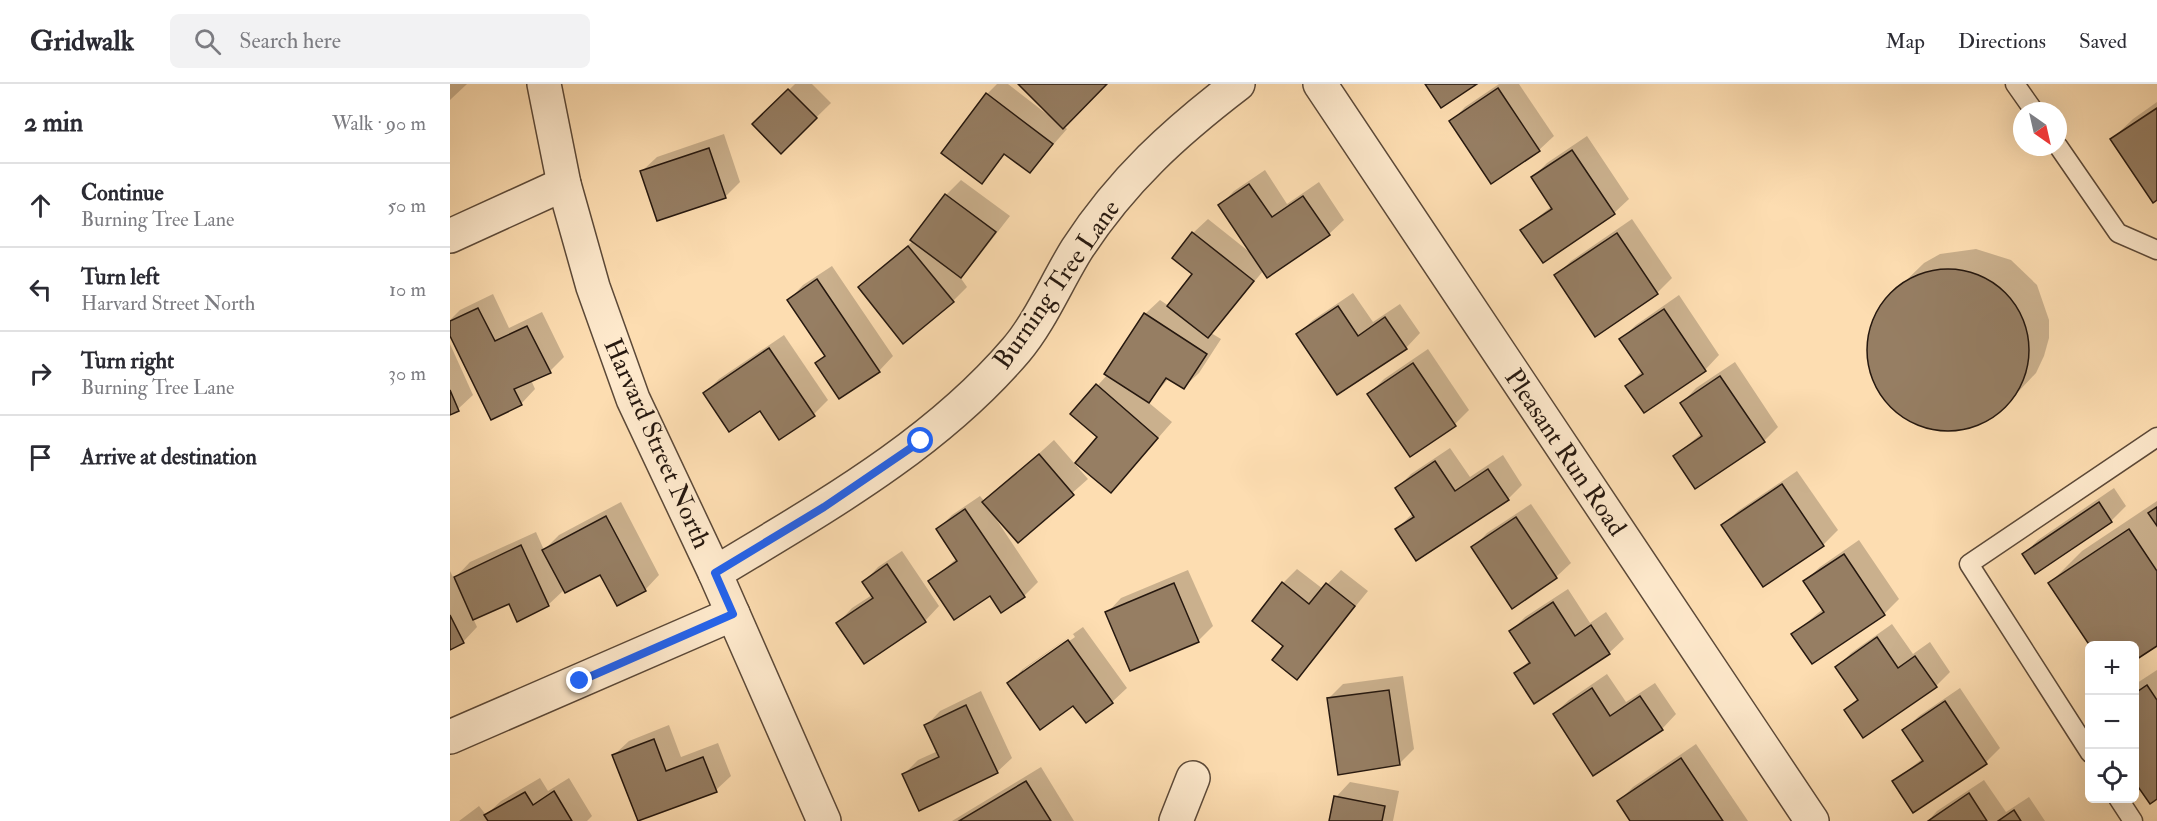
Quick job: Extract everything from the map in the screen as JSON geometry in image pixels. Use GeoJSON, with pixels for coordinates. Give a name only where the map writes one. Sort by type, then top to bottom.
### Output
{"type":"FeatureCollection","features":[{"type":"Feature","properties":{"kind":"street","name":"Harvard Street North"},"geometry":{"type":"LineString","coordinates":[[544,84],[564,184],[593,287],[633,399],[715,573],[824,821]]}},
{"type":"Feature","properties":{"kind":"street","name":"Burning Tree Lane"},"geometry":{"type":"LineString","coordinates":[[715,573],[824,507],[921,441],[975,395],[1018,348],[1078,248],[1127,181],[1179,129],[1238,84]]}},
{"type":"Feature","properties":{"kind":"street","name":"Pleasant Run Road"},"geometry":{"type":"LineString","coordinates":[[1320,84],[1812,821]]}},
{"type":"Feature","properties":{"kind":"street"},"geometry":{"type":"LineString","coordinates":[[450,236],[564,184]]}},
{"type":"Feature","properties":{"kind":"street"},"geometry":{"type":"LineString","coordinates":[[450,737],[733,614]]}},
{"type":"Feature","properties":{"kind":"street"},"geometry":{"type":"LineString","coordinates":[[1176,821],[1193,778]]}},
{"type":"Feature","properties":{"kind":"lane"},"geometry":{"type":"LineString","coordinates":[[2015,84],[2028,102]]}},
{"type":"Feature","properties":{"kind":"lane"},"geometry":{"type":"LineString","coordinates":[[2065,156],[2118,233],[2157,250]]}},
{"type":"Feature","properties":{"kind":"lane"},"geometry":{"type":"LineString","coordinates":[[2087,749],[1969,564],[2157,437]]}},
{"type":"Feature","properties":{"kind":"lane"},"geometry":{"type":"LineString","coordinates":[[2121,803],[2133,821]]}},
{"type":"Feature","properties":{"kind":"building"},"geometry":{"type":"Polygon","coordinates":[[[1018,84],[1107,84],[1063,129],[1018,84]]]}},
{"type":"Feature","properties":{"kind":"building"},"geometry":{"type":"Polygon","coordinates":[[[1425,84],[1477,84],[1441,108],[1425,84]]]}},
{"type":"Feature","properties":{"kind":"building"},"geometry":{"type":"Polygon","coordinates":[[[1498,88],[1540,151],[1491,184],[1449,121],[1498,88]]]}},
{"type":"Feature","properties":{"kind":"building"},"geometry":{"type":"Polygon","coordinates":[[[788,89],[817,118],[781,154],[752,124],[788,89]]]}},
{"type":"Feature","properties":{"kind":"building"},"geometry":{"type":"Polygon","coordinates":[[[986,93],[1053,144],[1030,173],[1004,154],[982,184],[941,153],[986,93]]]}},
{"type":"Feature","properties":{"kind":"building"},"geometry":{"type":"Polygon","coordinates":[[[2157,108],[2157,200],[2153,203],[2110,139],[2157,108]]]}},
{"type":"Feature","properties":{"kind":"building"},"geometry":{"type":"Polygon","coordinates":[[[709,148],[726,198],[657,221],[640,171],[709,148]]]}},
{"type":"Feature","properties":{"kind":"building"},"geometry":{"type":"Polygon","coordinates":[[[1572,150],[1615,214],[1543,263],[1520,230],[1552,209],[1531,177],[1572,150]]]}},
{"type":"Feature","properties":{"kind":"building"},"geometry":{"type":"Polygon","coordinates":[[[1249,184],[1272,217],[1303,196],[1330,235],[1267,278],[1218,205],[1249,184]]]}},
{"type":"Feature","properties":{"kind":"building"},"geometry":{"type":"Polygon","coordinates":[[[945,194],[996,232],[961,278],[910,240],[945,194]]]}},
{"type":"Feature","properties":{"kind":"building"},"geometry":{"type":"Polygon","coordinates":[[[1192,232],[1254,281],[1208,338],[1167,306],[1192,274],[1172,258],[1192,232]]]}},
{"type":"Feature","properties":{"kind":"building"},"geometry":{"type":"Polygon","coordinates":[[[1617,233],[1658,294],[1595,337],[1554,275],[1617,233]]]}},
{"type":"Feature","properties":{"kind":"building"},"geometry":{"type":"Polygon","coordinates":[[[908,246],[954,302],[903,344],[858,287],[908,246]]]}},
{"type":"Feature","properties":{"kind":"building"},"geometry":{"type":"Polygon","coordinates":[[[1948,269],[1979,275],[2005,293],[2023,319],[2029,350],[2023,381],[2005,407],[1979,425],[1948,431],[1917,425],[1891,407],[1873,381],[1867,350],[1873,319],[1891,293],[1917,275],[1948,269]]]}},
{"type":"Feature","properties":{"kind":"building"},"geometry":{"type":"Polygon","coordinates":[[[817,279],[880,372],[839,399],[815,363],[825,356],[787,300],[817,279]]]}},
{"type":"Feature","properties":{"kind":"building"},"geometry":{"type":"Polygon","coordinates":[[[1338,306],[1358,336],[1385,317],[1407,349],[1337,395],[1296,334],[1338,306]]]}},
{"type":"Feature","properties":{"kind":"building"},"geometry":{"type":"Polygon","coordinates":[[[478,308],[495,341],[527,326],[551,373],[514,389],[522,405],[491,420],[450,336],[450,321],[478,308]]]}},
{"type":"Feature","properties":{"kind":"building"},"geometry":{"type":"Polygon","coordinates":[[[1664,309],[1706,371],[1644,413],[1625,386],[1643,374],[1619,339],[1664,309]]]}},
{"type":"Feature","properties":{"kind":"building"},"geometry":{"type":"Polygon","coordinates":[[[1144,313],[1207,354],[1184,389],[1166,378],[1149,403],[1104,374],[1144,313]]]}},
{"type":"Feature","properties":{"kind":"building"},"geometry":{"type":"Polygon","coordinates":[[[769,348],[815,416],[779,440],[760,411],[729,432],[703,393],[769,348]]]}},
{"type":"Feature","properties":{"kind":"building"},"geometry":{"type":"Polygon","coordinates":[[[1413,363],[1456,426],[1410,457],[1367,394],[1413,363]]]}},
{"type":"Feature","properties":{"kind":"building"},"geometry":{"type":"Polygon","coordinates":[[[1720,376],[1765,442],[1695,489],[1673,456],[1702,436],[1680,403],[1720,376]]]}},
{"type":"Feature","properties":{"kind":"building"},"geometry":{"type":"Polygon","coordinates":[[[1096,384],[1158,438],[1111,493],[1075,463],[1097,437],[1070,414],[1096,384]]]}},
{"type":"Feature","properties":{"kind":"building"},"geometry":{"type":"Polygon","coordinates":[[[450,390],[459,411],[450,415],[450,390]]]}},
{"type":"Feature","properties":{"kind":"building"},"geometry":{"type":"Polygon","coordinates":[[[1039,454],[1074,495],[1018,543],[982,502],[1039,454]]]}},
{"type":"Feature","properties":{"kind":"building"},"geometry":{"type":"Polygon","coordinates":[[[1435,461],[1455,491],[1488,469],[1509,500],[1416,561],[1395,529],[1414,517],[1395,488],[1435,461]]]}},
{"type":"Feature","properties":{"kind":"building"},"geometry":{"type":"Polygon","coordinates":[[[1782,484],[1824,546],[1763,587],[1721,525],[1782,484]]]}},
{"type":"Feature","properties":{"kind":"building"},"geometry":{"type":"Polygon","coordinates":[[[2099,502],[2112,522],[2035,574],[2022,554],[2099,502]]]}},
{"type":"Feature","properties":{"kind":"building"},"geometry":{"type":"Polygon","coordinates":[[[2157,507],[2157,526],[2148,513],[2157,507]]]}},
{"type":"Feature","properties":{"kind":"building"},"geometry":{"type":"Polygon","coordinates":[[[965,509],[1025,597],[1001,613],[990,596],[954,620],[928,581],[957,561],[936,529],[965,509]]]}},
{"type":"Feature","properties":{"kind":"building"},"geometry":{"type":"Polygon","coordinates":[[[606,516],[646,591],[617,606],[600,575],[565,593],[542,550],[606,516]]]}},
{"type":"Feature","properties":{"kind":"building"},"geometry":{"type":"Polygon","coordinates":[[[1516,517],[1557,578],[1512,609],[1471,547],[1516,517]]]}},
{"type":"Feature","properties":{"kind":"building"},"geometry":{"type":"Polygon","coordinates":[[[2129,529],[2157,571],[2157,646],[2139,658],[2139,641],[2087,641],[2048,583],[2129,529]]]}},
{"type":"Feature","properties":{"kind":"building"},"geometry":{"type":"Polygon","coordinates":[[[521,545],[549,606],[517,622],[509,604],[473,620],[454,577],[521,545]]]}},
{"type":"Feature","properties":{"kind":"building"},"geometry":{"type":"Polygon","coordinates":[[[1844,554],[1885,615],[1812,664],[1791,634],[1824,612],[1803,581],[1844,554]]]}},
{"type":"Feature","properties":{"kind":"building"},"geometry":{"type":"Polygon","coordinates":[[[887,564],[926,622],[864,664],[836,623],[873,598],[862,582],[887,564]]]}},
{"type":"Feature","properties":{"kind":"building"},"geometry":{"type":"Polygon","coordinates":[[[1282,582],[1309,604],[1326,583],[1355,606],[1297,680],[1272,660],[1283,646],[1252,621],[1282,582]]]}},
{"type":"Feature","properties":{"kind":"building"},"geometry":{"type":"Polygon","coordinates":[[[1174,583],[1199,642],[1130,671],[1105,612],[1174,583]]]}},
{"type":"Feature","properties":{"kind":"building"},"geometry":{"type":"Polygon","coordinates":[[[1553,602],[1575,636],[1591,625],[1610,654],[1534,704],[1514,673],[1530,663],[1509,631],[1553,602]]]}},
{"type":"Feature","properties":{"kind":"building"},"geometry":{"type":"Polygon","coordinates":[[[450,615],[464,643],[450,650],[450,615]]]}},
{"type":"Feature","properties":{"kind":"building"},"geometry":{"type":"Polygon","coordinates":[[[1877,637],[1898,668],[1915,656],[1937,687],[1863,738],[1844,710],[1858,700],[1835,667],[1877,637]]]}},
{"type":"Feature","properties":{"kind":"building"},"geometry":{"type":"Polygon","coordinates":[[[1068,640],[1113,703],[1086,723],[1073,706],[1040,730],[1007,683],[1068,640]]]}},
{"type":"Feature","properties":{"kind":"building"},"geometry":{"type":"Polygon","coordinates":[[[2147,685],[2157,700],[2157,799],[2150,804],[2139,788],[2139,691],[2147,685]]]}},
{"type":"Feature","properties":{"kind":"building"},"geometry":{"type":"Polygon","coordinates":[[[1592,688],[1610,716],[1640,696],[1663,730],[1593,776],[1553,714],[1592,688]]]}},
{"type":"Feature","properties":{"kind":"building"},"geometry":{"type":"Polygon","coordinates":[[[1389,690],[1400,765],[1338,775],[1327,698],[1389,690]]]}},
{"type":"Feature","properties":{"kind":"building"},"geometry":{"type":"Polygon","coordinates":[[[1945,701],[1987,764],[1913,813],[1892,781],[1923,761],[1902,730],[1945,701]]]}},
{"type":"Feature","properties":{"kind":"building"},"geometry":{"type":"Polygon","coordinates":[[[966,705],[998,773],[919,811],[902,774],[939,757],[924,725],[966,705]]]}},
{"type":"Feature","properties":{"kind":"building"},"geometry":{"type":"Polygon","coordinates":[[[654,739],[666,771],[703,757],[717,792],[638,821],[612,755],[654,739]]]}},
{"type":"Feature","properties":{"kind":"building"},"geometry":{"type":"Polygon","coordinates":[[[1681,758],[1723,821],[1630,821],[1617,801],[1681,758]]]}},
{"type":"Feature","properties":{"kind":"building"},"geometry":{"type":"Polygon","coordinates":[[[1026,781],[1051,821],[959,821],[1026,781]]]}},
{"type":"Feature","properties":{"kind":"building"},"geometry":{"type":"Polygon","coordinates":[[[554,791],[572,821],[488,821],[484,815],[525,792],[533,805],[554,791]]]}},
{"type":"Feature","properties":{"kind":"building"},"geometry":{"type":"Polygon","coordinates":[[[1969,793],[1987,821],[1928,821],[1969,793]]]}},
{"type":"Feature","properties":{"kind":"building"},"geometry":{"type":"Polygon","coordinates":[[[1334,796],[1385,806],[1382,821],[1329,821],[1334,796]]]}},
{"type":"Feature","properties":{"kind":"building"},"geometry":{"type":"Polygon","coordinates":[[[2014,810],[2021,821],[1998,821],[2014,810]]]}},
{"type":"Feature","properties":{"kind":"route"},"geometry":{"type":"LineString","coordinates":[[580,681],[733,614],[715,573],[824,507],[921,441]]}}]}
